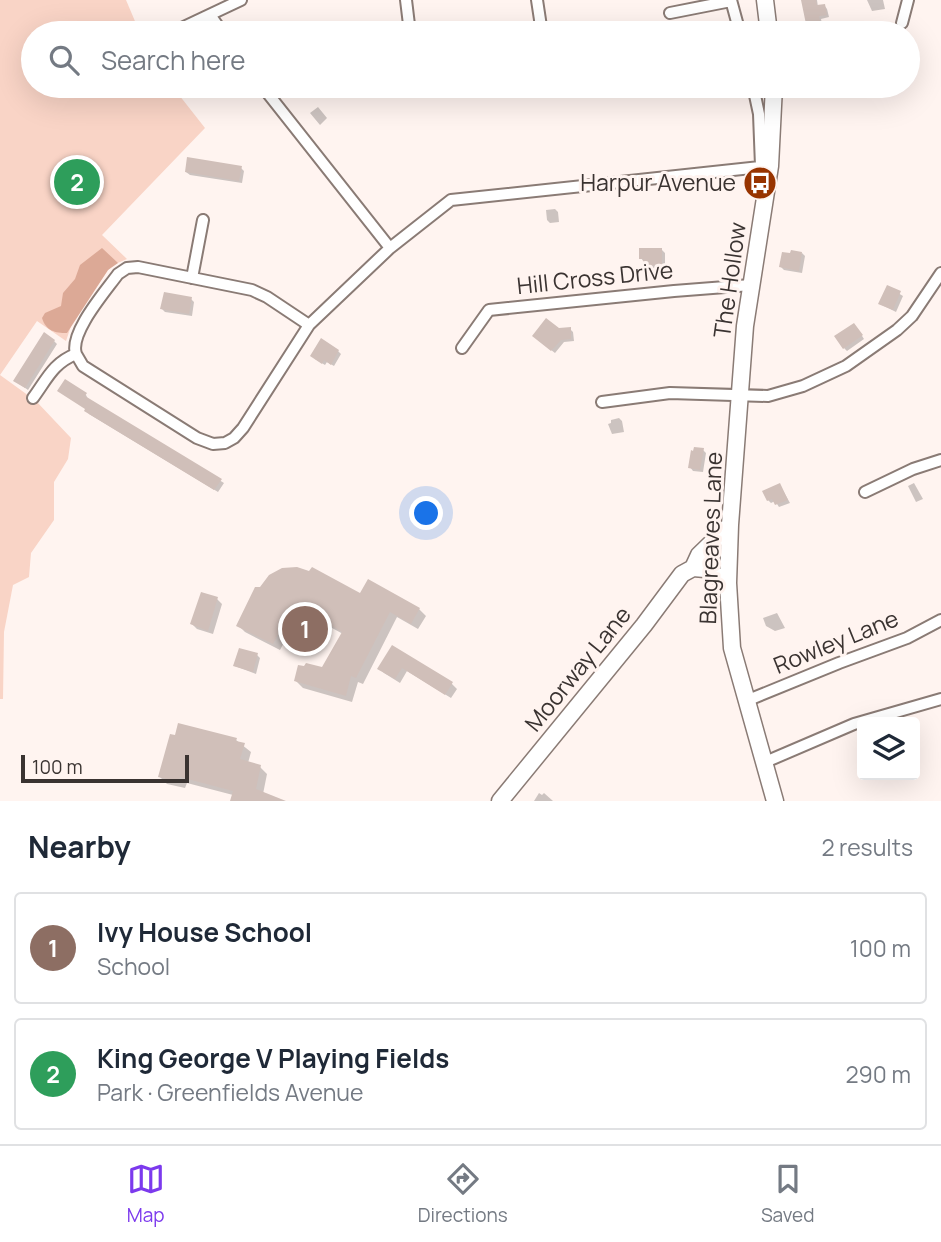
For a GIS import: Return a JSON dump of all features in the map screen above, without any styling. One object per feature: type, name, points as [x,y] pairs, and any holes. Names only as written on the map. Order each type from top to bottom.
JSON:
[{"type":"street","points":[[197,21],[241,0]]},
{"type":"street","points":[[406,0],[409,21]]},
{"type":"street","points":[[537,0],[540,21]]},
{"type":"street","points":[[670,13],[731,0],[737,21]]},
{"type":"street","points":[[765,0],[768,21]]},
{"type":"street","points":[[903,21],[908,0]]},
{"type":"street","points":[[210,15],[214,21]]},
{"type":"street","points":[[271,98],[390,248]]},
{"type":"street","points":[[309,324],[267,296],[252,290],[138,267],[127,268],[118,274],[78,331],[74,347],[83,366],[197,438],[213,444],[225,443],[243,428],[309,324],[390,248],[451,200],[766,166],[756,98]]},
{"type":"street","name":"The Hollow","points":[[740,396],[773,98]]},
{"type":"street","points":[[192,278],[203,220]]},
{"type":"street","points":[[601,402],[670,393],[768,396],[830,376],[897,330],[912,316],[939,281]]},
{"type":"street","name":"Hill Cross Drive","points":[[462,348],[489,310],[751,285]]},
{"type":"street","points":[[33,398],[56,365],[76,354]]},
{"type":"street","name":"Blagreaves Lane","points":[[740,396],[727,583],[732,648],[775,801]]},
{"type":"street","points":[[865,492],[913,469],[941,460]]},
{"type":"street","name":"Moorway Lane","points":[[500,801],[644,625],[682,574],[693,568],[699,555],[730,525]]},
{"type":"street","points":[[693,568],[705,569],[727,583]]},
{"type":"street","name":"Rowley Lane","points":[[746,701],[907,638],[941,620]]},
{"type":"street","points":[[763,763],[854,724],[941,699]]},
{"type":"shaded area","points":[[0,0],[126,0],[135,21],[21,21],[21,98],[181,98],[205,128],[102,235],[127,259],[108,270],[72,323],[66,341],[37,321],[0,375]]},
{"type":"shaded area","points":[[102,248],[118,263],[108,270],[67,333],[52,330],[42,318],[45,313],[61,306],[63,293],[75,279],[80,265]]},
{"type":"shaded area","points":[[0,375],[36,401],[71,438],[68,459],[54,482],[54,520],[31,553],[29,577],[13,585],[4,632],[3,699],[0,699]]},
{"type":"building","points":[[801,0],[816,0],[817,5],[825,4],[827,15],[819,16],[820,21],[805,21]]},
{"type":"building","points":[[187,157],[242,166],[239,181],[185,172]]},
{"type":"building","points":[[639,248],[662,248],[662,266],[643,265],[643,259],[639,259]]},
{"type":"building","points":[[791,250],[802,252],[799,271],[779,267],[782,252],[790,253]]},
{"type":"building","points":[[887,285],[901,291],[893,310],[878,304]]},
{"type":"building","points":[[164,292],[192,297],[189,314],[160,309]]},
{"type":"building","points":[[546,318],[559,328],[571,327],[571,339],[561,340],[551,351],[532,336]]},
{"type":"building","points":[[854,323],[863,335],[843,349],[834,336]]},
{"type":"building","points":[[44,332],[55,340],[25,388],[13,381]]},
{"type":"building","points":[[321,338],[339,350],[331,365],[324,360],[322,364],[310,356]]},
{"type":"building","points":[[65,379],[87,393],[85,396],[222,479],[214,490],[84,411],[85,409],[57,391]]},
{"type":"building","points":[[694,447],[704,448],[700,470],[688,468]]},
{"type":"building","points":[[780,483],[788,500],[775,505],[772,499],[767,501],[762,491]]},
{"type":"building","points":[[297,567],[309,571],[312,567],[360,593],[368,579],[420,608],[411,624],[390,612],[356,678],[351,676],[346,696],[294,681],[298,665],[304,666],[306,663],[322,667],[342,632],[294,605],[273,644],[236,626],[255,587],[260,587],[269,575],[282,568]]},
{"type":"building","points":[[201,592],[218,597],[208,631],[190,624]]},
{"type":"building","points":[[392,645],[453,682],[445,695],[402,668],[395,679],[377,669]]},
{"type":"building","points":[[239,648],[258,653],[253,672],[233,666]]},
{"type":"building","points":[[178,723],[237,738],[236,741],[245,743],[240,759],[261,765],[256,789],[286,801],[230,801],[233,791],[180,777],[178,782],[158,777],[170,734],[175,735]]},
{"type":"place","name":"King George V Playing Fields","points":[[77,182]]},
{"type":"place","name":"Harpur Avenue","points":[[760,183]]},
{"type":"place","name":"Ivy House School","points":[[305,629]]}]
